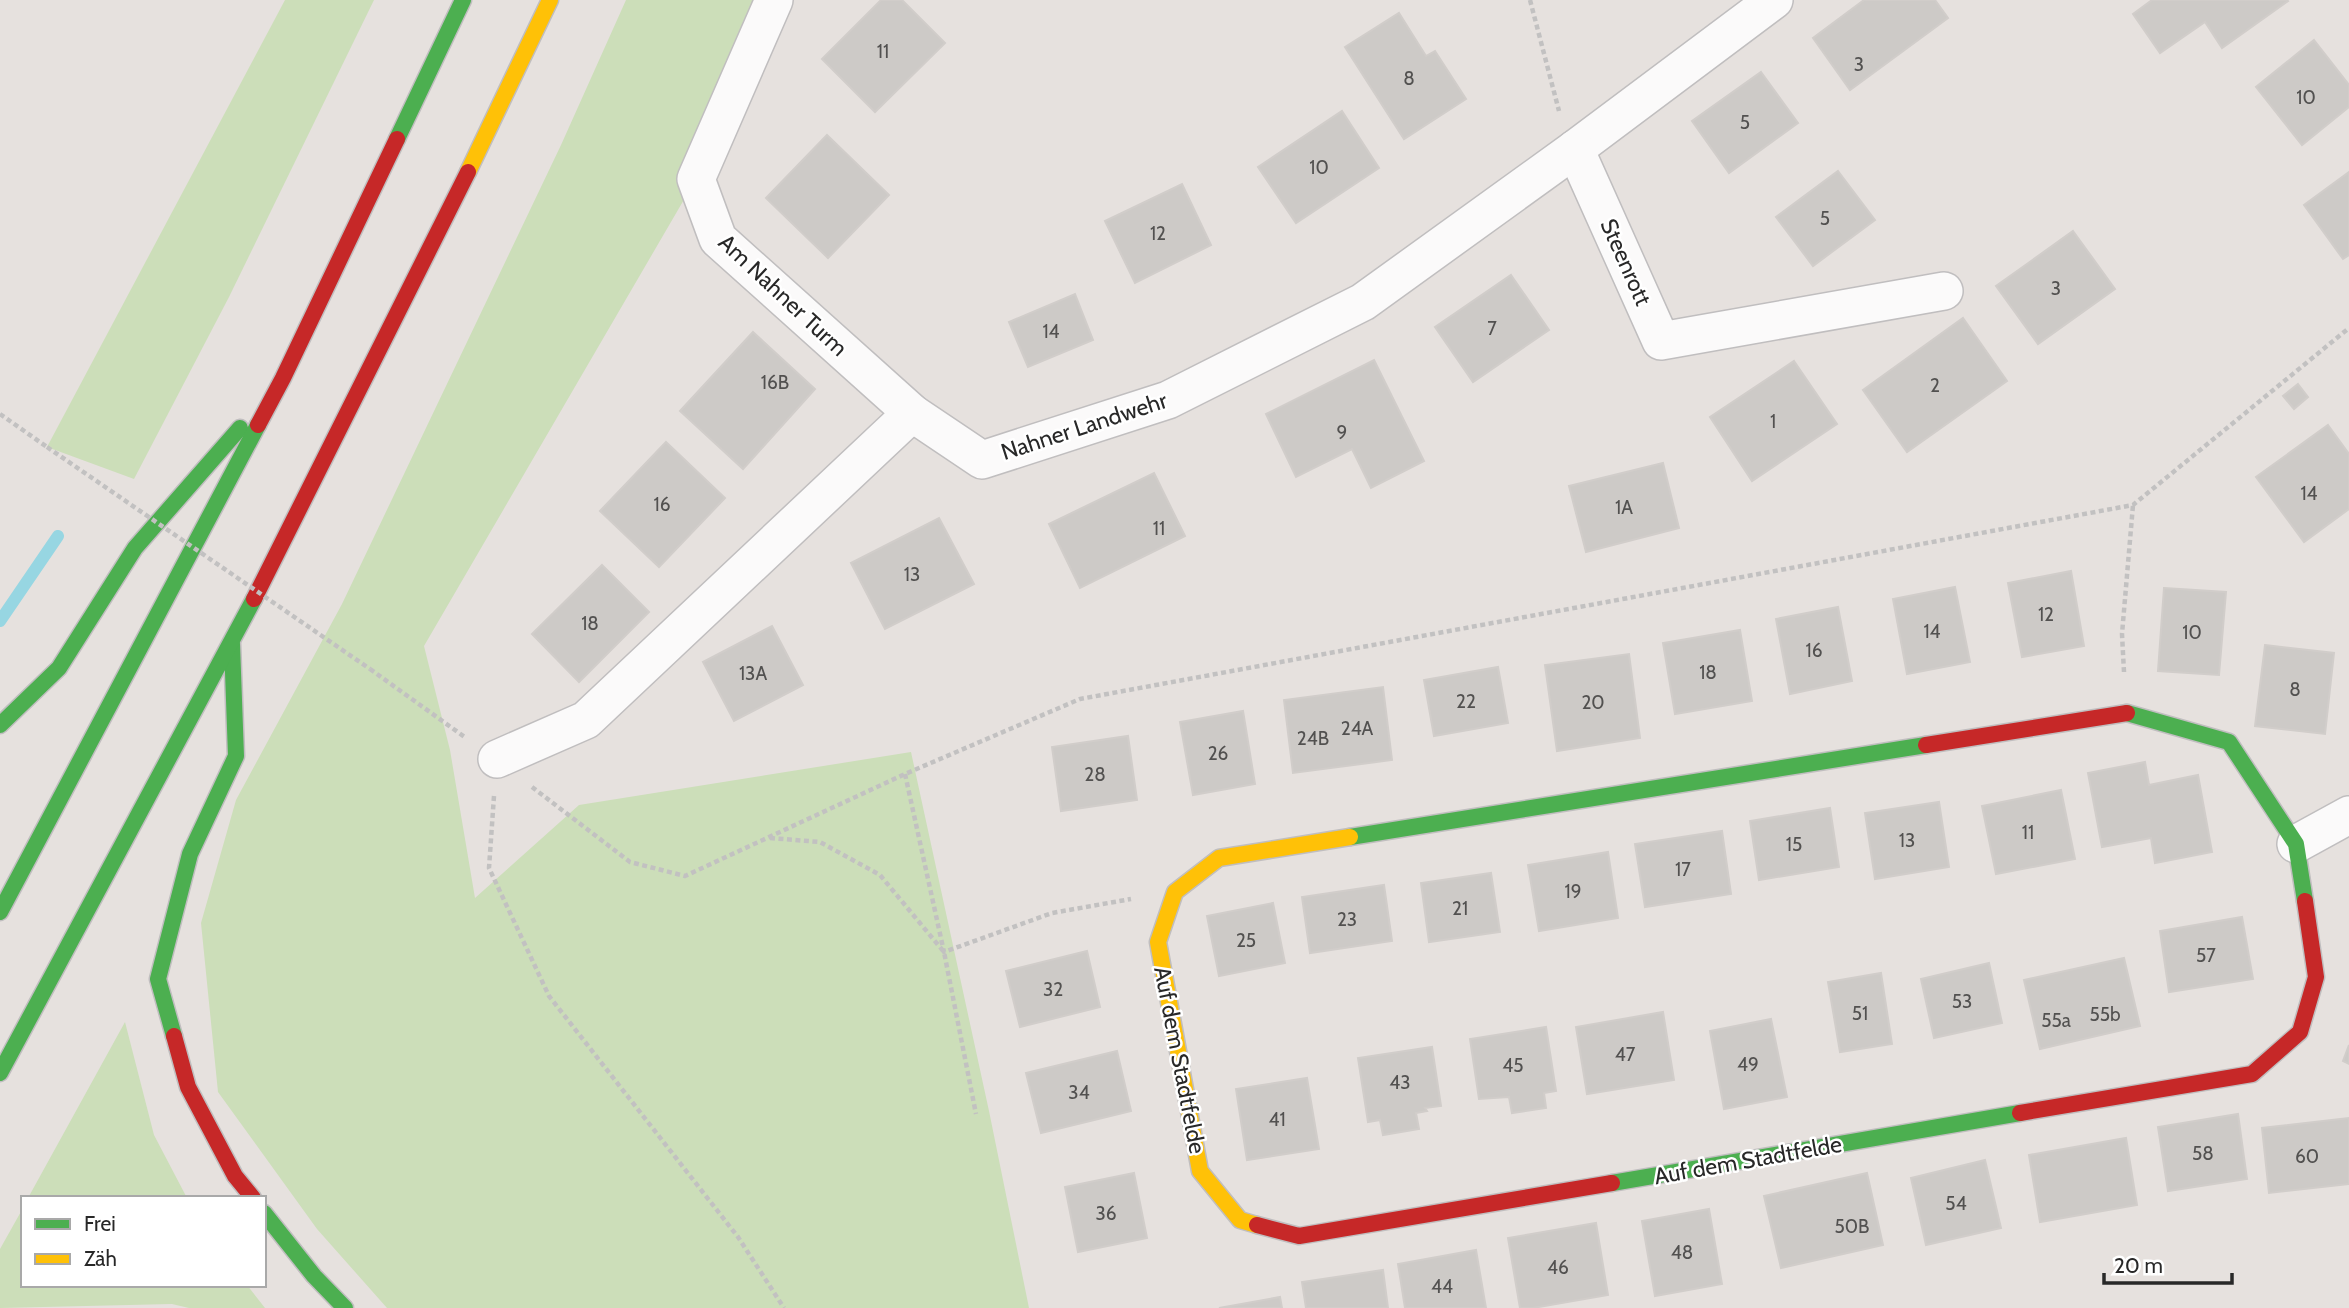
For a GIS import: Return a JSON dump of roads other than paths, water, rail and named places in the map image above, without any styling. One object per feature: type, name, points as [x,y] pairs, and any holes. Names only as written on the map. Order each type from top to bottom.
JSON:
[{"type":"main road","points":[[0,912],[283,378],[463,0]]},
{"type":"main road","points":[[0,1073],[232,643],[489,130],[550,0]]},
{"type":"main road","points":[[0,724],[59,668],[135,548],[283,378]]},
{"type":"main road","points":[[232,643],[236,756],[190,854],[158,979],[188,1087],[235,1176],[251,1196]]},
{"type":"main road","name":"Auf dem Stadtfelde","points":[[2127,713],[2230,742],[2296,844],[2316,977],[2300,1032],[2252,1074],[1298,1236],[1240,1220],[1200,1171],[1158,942],[1175,892],[1219,858],[2127,713]]},
{"type":"main road","points":[[266,1216],[314,1276],[345,1308]]},
{"type":"street","name":"Am Nahner Turm","points":[[774,0],[696,179],[718,239],[912,413]]},
{"type":"street","points":[[1575,149],[1774,0]]},
{"type":"street","name":"Nahner Landwehr","points":[[912,413],[982,460],[1168,400],[1363,302],[1575,149]]},
{"type":"street","name":"Steenrott","points":[[1575,149],[1661,341],[1944,291]]},
{"type":"street","points":[[497,759],[586,720],[912,413]]},
{"type":"street","points":[[2296,844],[2349,815]]},
{"type":"waterway","points":[[0,621],[58,536]]}]
